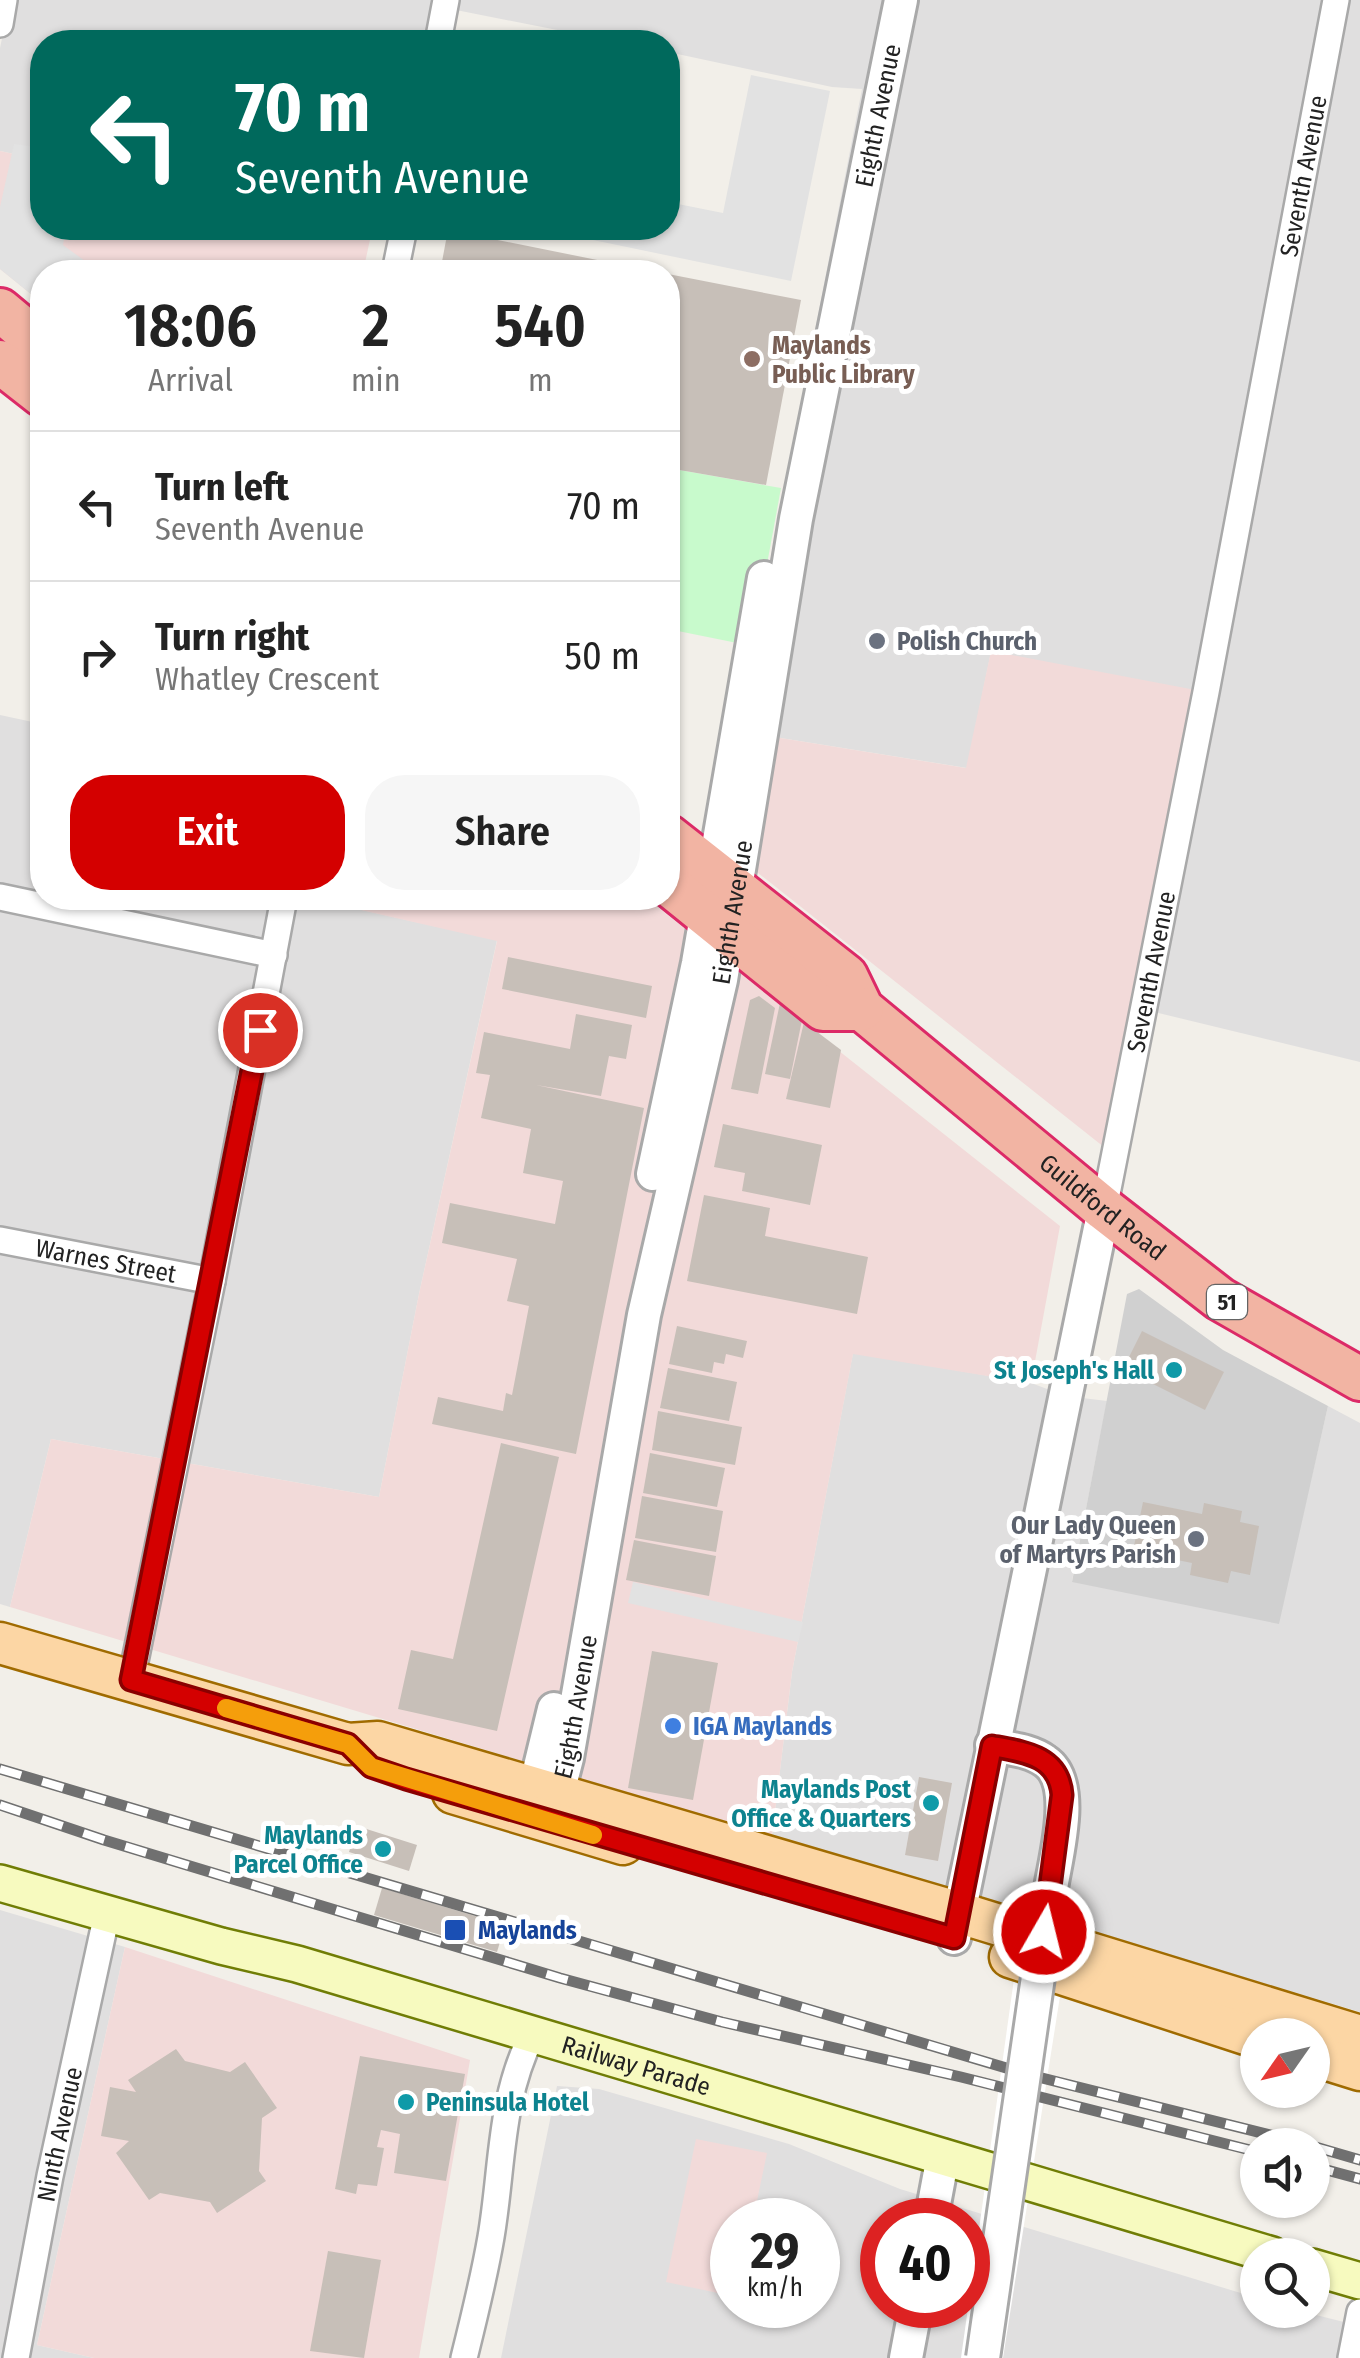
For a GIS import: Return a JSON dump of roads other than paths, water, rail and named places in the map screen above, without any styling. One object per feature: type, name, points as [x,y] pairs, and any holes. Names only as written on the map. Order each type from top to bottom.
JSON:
[{"type":"highway","points":[[0,310],[30,335]]},
{"type":"highway","points":[[0,362],[30,386]]},
{"type":"highway","name":"Guildford Road","points":[[680,851],[721,902],[824,1008],[862,1009],[1104,1209],[1220,1299],[1360,1379]]},
{"type":"highway","name":"Guildford Road","points":[[680,888],[721,902]]},
{"type":"main road","points":[[0,1643],[348,1744],[378,1742],[543,1806],[957,1926],[1360,2036]]},
{"type":"main road","name":"Railway Parade","points":[[0,1883],[297,1964],[1240,2245]]},
{"type":"main road","points":[[957,1926],[1240,2031]]},
{"type":"main road","points":[[1330,2061],[1360,2070]]},
{"type":"main road","points":[[1330,2272],[1360,2281]]},
{"type":"street","points":[[0,24],[4,0]]},
{"type":"street","points":[[440,30],[446,0]]},
{"type":"street","name":"Eighth Avenue","points":[[721,902],[775,523],[879,0]]},
{"type":"street","name":"Eighth Avenue","points":[[543,1806],[644,1314],[721,902],[901,0]]},
{"type":"street","name":"Seventh Avenue","points":[[957,1926],[1206,692],[1336,0]]},
{"type":"street","points":[[0,897],[30,903]]},
{"type":"street","points":[[61,910],[274,955]]},
{"type":"street","points":[[131,1680],[282,910]]},
{"type":"street","name":"Warnes Street","points":[[0,1240],[212,1281]]},
{"type":"street","points":[[983,2358],[1062,1812],[1061,1782],[1055,1769],[1034,1755],[992,1746]]},
{"type":"street","name":"Ninth Avenue","points":[[16,2358],[106,1914]]},
{"type":"street","points":[[464,2358],[491,2236],[507,2100],[532,2035]]},
{"type":"street","points":[[935,2198],[943,2156]]},
{"type":"street","points":[[1351,2358],[1360,2312]]},
{"type":"street","points":[[906,2358],[912,2328]]},
{"type":"railway","points":[[0,1769],[1030,2075],[1242,2128]]},
{"type":"railway","points":[[0,1805],[560,1978],[722,2022],[1240,2147]]},
{"type":"railway","points":[[1330,2151],[1360,2160]]},
{"type":"railway","points":[[1330,2171],[1360,2179]]},
{"type":"place","name":"Maylands Public Library","points":[[752,359]]},
{"type":"place","name":"Polish Church","points":[[877,641]]},
{"type":"place","name":"St Joseph's Hall","points":[[1174,1370]]},
{"type":"place","name":"Our Lady Queen of Martyrs Parish","points":[[1196,1539]]},
{"type":"place","name":"IGA Maylands","points":[[673,1726]]},
{"type":"place","name":"Maylands Post Office & Quarters","points":[[931,1803]]},
{"type":"place","name":"Maylands Parcel Office","points":[[383,1849]]},
{"type":"place","name":"Maylands","points":[[455,1930]]},
{"type":"place","name":"Peninsula Hotel","points":[[406,2102]]}]
